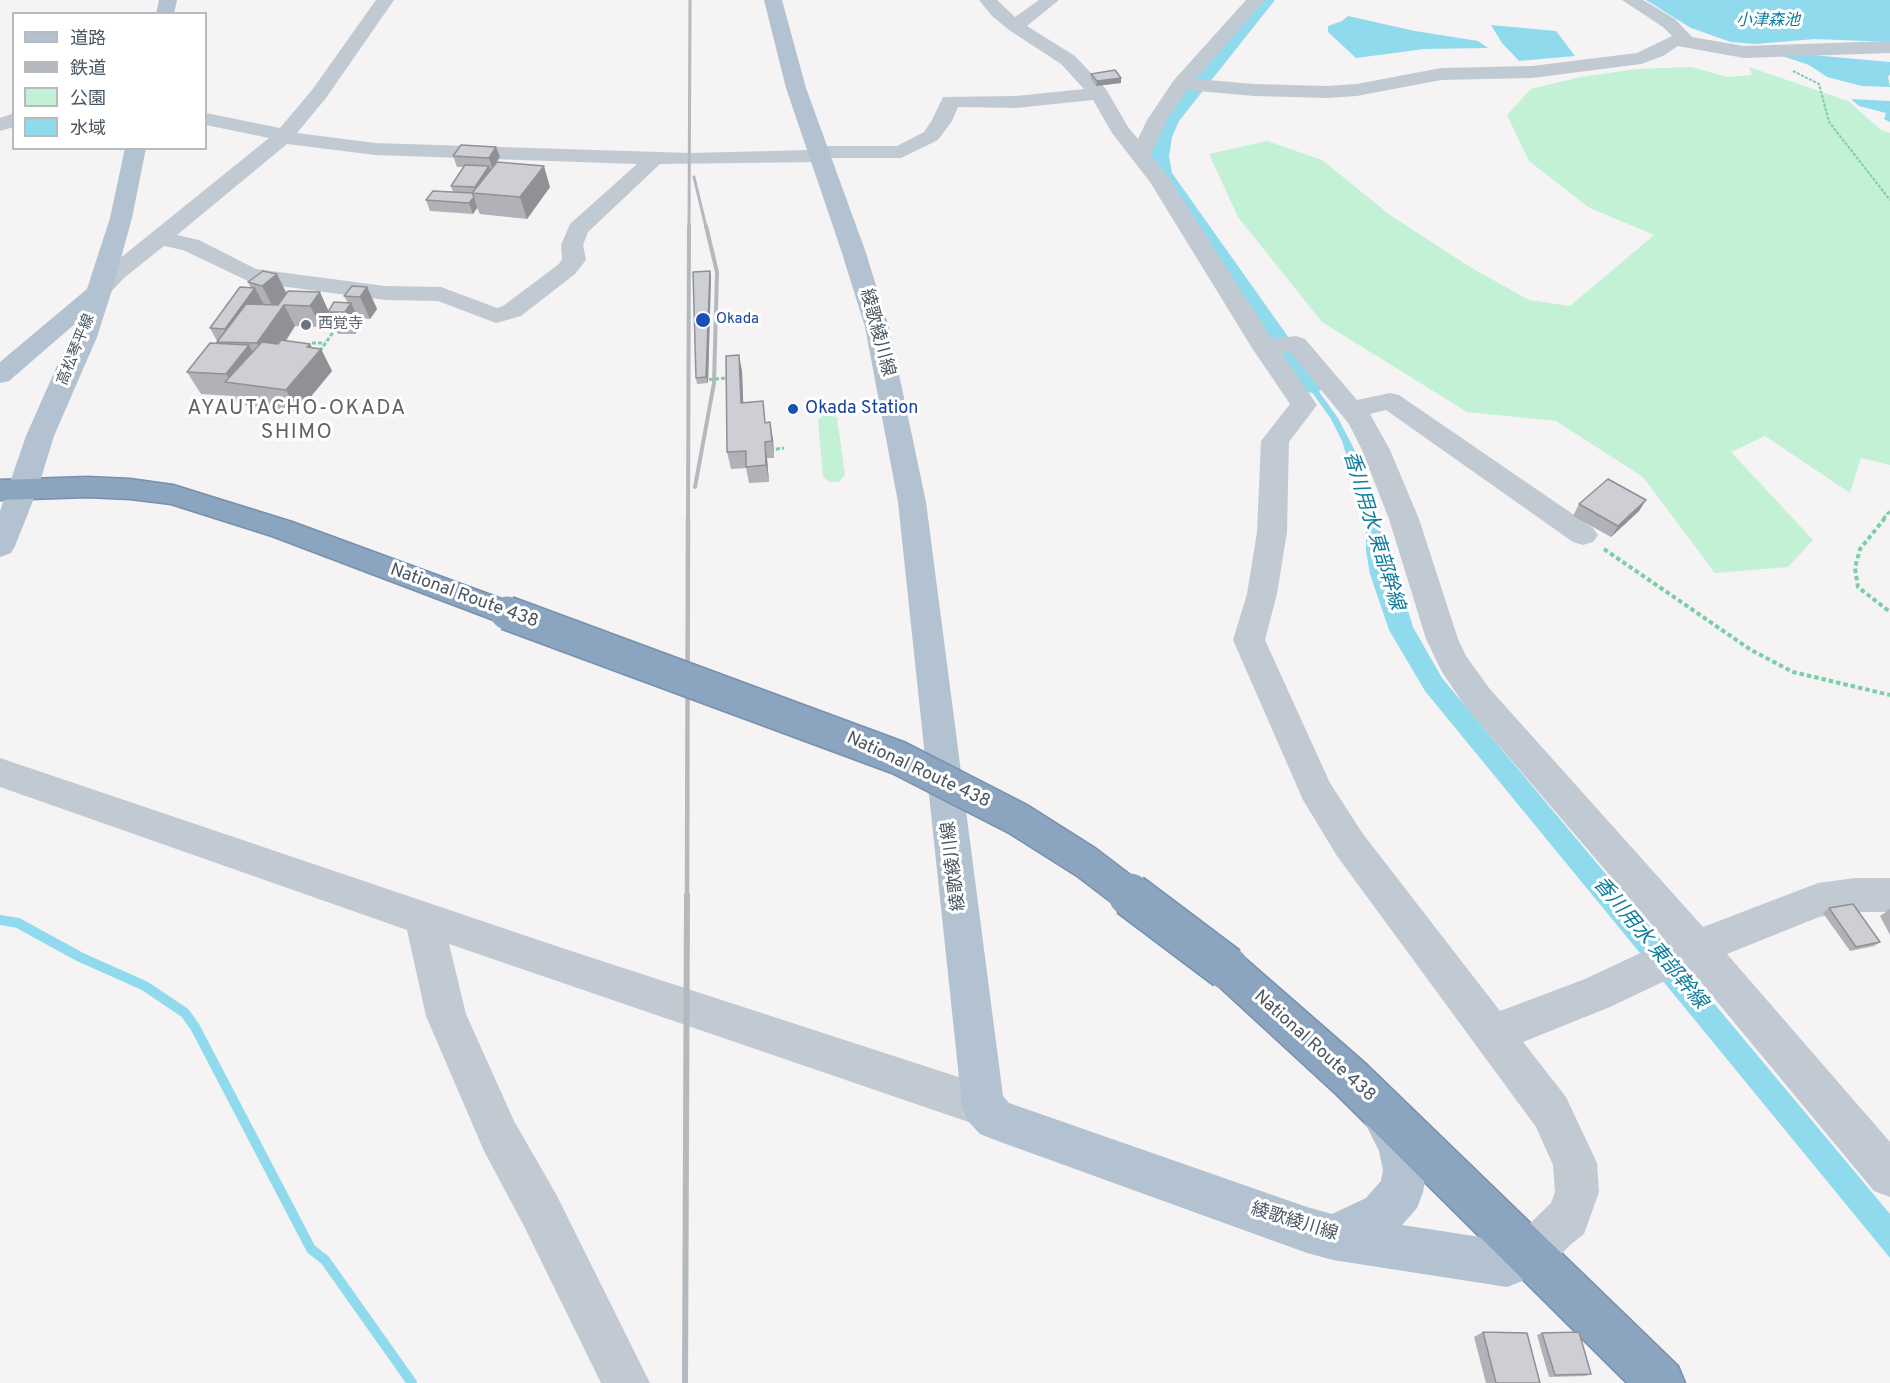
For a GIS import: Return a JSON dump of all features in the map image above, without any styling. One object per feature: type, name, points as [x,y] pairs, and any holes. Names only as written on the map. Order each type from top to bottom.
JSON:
[{"type":"highway","name":"National Route 438","points":[[12,489],[130,489],[173,495],[282,529],[899,758],[1018,819],[1086,862],[1227,968],[1369,1097],[1661,1383]]},
{"type":"main road","name":"綾歌綾川線","points":[[773,0],[782,42],[877,327],[912,502],[983,1106],[995,1119],[1333,1237],[1507,1264],[1529,1256]]},
{"type":"main road","name":"高松琴平線","points":[[0,546],[12,489],[40,436],[84,337],[121,218],[136,150]]},
{"type":"main road","points":[[0,375],[100,290]]},
{"type":"main road","points":[[1333,1237],[1382,1214],[1401,1192],[1405,1170],[1399,1144],[1369,1097]]},
{"type":"street","points":[[100,290],[116,273],[283,137],[319,94],[385,0]]},
{"type":"street","points":[[988,0],[998,12],[1016,26],[1068,60],[1099,93],[1119,129],[1159,179],[1277,346],[1304,405],[1275,441],[1272,532],[1262,594],[1249,640],[1315,790],[1350,845],[1551,1112],[1575,1163],[1577,1192],[1568,1218],[1554,1228],[1529,1256]]},
{"type":"street","points":[[1016,26],[1050,0]]},
{"type":"street","points":[[1140,157],[1157,120],[1181,84],[1256,0]]},
{"type":"street","points":[[1631,0],[1669,23],[1684,41]]},
{"type":"street","points":[[1181,84],[1254,90],[1327,92],[1357,90],[1441,74],[1533,72],[1641,58],[1672,41],[1684,41],[1744,52],[1890,47]]},
{"type":"street","points":[[207,119],[275,133],[283,137],[375,149],[655,159],[747,159],[901,152],[931,136],[942,121],[950,101],[1016,102],[1099,93]]},
{"type":"street","points":[[161,238],[191,245],[250,274],[361,289],[441,294],[496,316],[512,311],[567,269],[574,260],[572,245],[578,229],[655,159]]},
{"type":"street","points":[[1277,346],[1296,344],[1353,409],[1376,450],[1404,519],[1442,639],[1454,663],[1477,697],[1690,950],[1890,1174]]},
{"type":"street","points":[[1353,409],[1390,401],[1583,535]]},
{"type":"street","points":[[0,772],[983,1106]]},
{"type":"street","points":[[1492,1034],[1596,994],[1643,970],[1690,950],[1818,900],[1855,894],[1890,895]]},
{"type":"street","points":[[423,917],[446,1016],[500,1136],[540,1210],[626,1383]]},
{"type":"path","points":[[1744,52],[1819,84],[1829,122],[1890,200]]},
{"type":"path","points":[[319,353],[361,289]]},
{"type":"path","points":[[312,343],[326,343]]},
{"type":"path","points":[[703,369],[703,380],[736,378]]},
{"type":"path","points":[[761,451],[784,448]]},
{"type":"path","points":[[1890,511],[1860,549],[1855,567],[1858,587],[1890,612]]},
{"type":"path","points":[[1583,535],[1751,650],[1793,672],[1890,695]]},
{"type":"green space","points":[[1692,67],[1727,77],[1752,75],[1749,67],[1848,101],[1881,130],[1890,133],[1890,465],[1861,458],[1850,493],[1765,436],[1731,452],[1813,540],[1788,567],[1715,573],[1643,477],[1556,421],[1467,412],[1322,322],[1238,217],[1209,154],[1267,141],[1322,160],[1390,215],[1470,267],[1529,300],[1570,306],[1654,235],[1588,207],[1529,161],[1507,115],[1531,89],[1581,77],[1636,69]]},
{"type":"green space","points":[[824,415],[837,417],[845,475],[839,482],[829,482],[823,477],[818,420]]},
{"type":"water","name":"小津森池","points":[[1646,0],[1890,0],[1890,42],[1815,39],[1755,44],[1731,42],[1691,28]]},
{"type":"water","points":[[1348,16],[1415,31],[1478,41],[1488,48],[1424,49],[1356,58],[1328,32],[1328,26]]},
{"type":"water","points":[[1491,25],[1556,31],[1575,56],[1519,61],[1502,43]]},
{"type":"water","points":[[1767,51],[1890,62],[1888,77],[1890,87],[1862,86],[1827,77],[1809,65]]},
{"type":"water","points":[[1851,99],[1890,101],[1890,122],[1884,119],[1886,113],[1859,106]]},
{"type":"water","points":[[1292,354],[1338,418],[1368,476],[1374,516],[1391,554],[1413,627],[1442,678],[1890,1214],[1890,1258],[1425,691],[1389,630],[1370,574],[1366,551],[1366,518],[1342,441],[1331,419],[1286,356]]},
{"type":"building","points":[[1115,70],[1121,78],[1097,81],[1091,74]]},
{"type":"building","points":[[461,145],[496,147],[489,158],[453,156]]},
{"type":"building","points":[[497,162],[544,166],[520,197],[472,193]]},
{"type":"building","points":[[465,165],[489,166],[475,187],[451,186]]},
{"type":"building","points":[[433,191],[472,193],[474,197],[469,203],[426,200]]},
{"type":"building","points":[[263,271],[277,274],[262,286],[248,282]]},
{"type":"building","points":[[710,271],[706,377],[696,378],[693,272]]},
{"type":"building","points":[[352,286],[367,287],[360,297],[344,296]]},
{"type":"building","points":[[240,287],[255,288],[225,329],[210,328]]},
{"type":"building","points":[[288,291],[320,292],[310,306],[284,305],[257,343],[217,342],[246,304],[278,305]]},
{"type":"building","points":[[334,302],[351,303],[345,312],[328,312]]},
{"type":"building","points":[[281,340],[310,344],[307,347],[321,349],[286,390],[225,382],[262,342],[278,344]]},
{"type":"building","points":[[210,343],[249,345],[226,374],[187,372]]},
{"type":"building","points":[[739,355],[741,403],[763,401],[765,423],[770,422],[772,441],[765,442],[766,465],[746,467],[746,451],[727,452],[726,356]]},
{"type":"building","points":[[1608,479],[1646,500],[1618,526],[1579,504]]},
{"type":"building","points":[[1853,904],[1880,942],[1856,947],[1829,908]]},
{"type":"building","points":[[1483,1332],[1527,1333],[1540,1383],[1496,1383]]},
{"type":"building","points":[[1579,1332],[1591,1374],[1555,1375],[1542,1333]]},
{"type":"waterway","name":"香川用水 東部幹線","points":[[1267,0],[1171,120],[1163,137],[1160,156],[1163,173],[1312,386]]},
{"type":"waterway","points":[[0,920],[18,923],[80,957],[145,986],[185,1013],[195,1027],[311,1249],[325,1260],[412,1383]]},
{"type":"railway","points":[[689,227],[690,0]]},
{"type":"railway","points":[[694,177],[706,227]]},
{"type":"railway","points":[[688,519],[689,226]]},
{"type":"railway","points":[[695,487],[714,383],[717,272],[706,226]]},
{"type":"railway","points":[[687,897],[688,518]]},
{"type":"railway","points":[[685,1383],[687,895]]},
{"type":"place","name":"Okada","points":[[703,320]]},
{"type":"place","name":"西覚寺","points":[[306,325]]},
{"type":"place","name":"Okada Station","points":[[793,409]]},
{"type":"district","name":"AYAUTACHO-OKADA SHIMO","points":[[297,422]]}]
